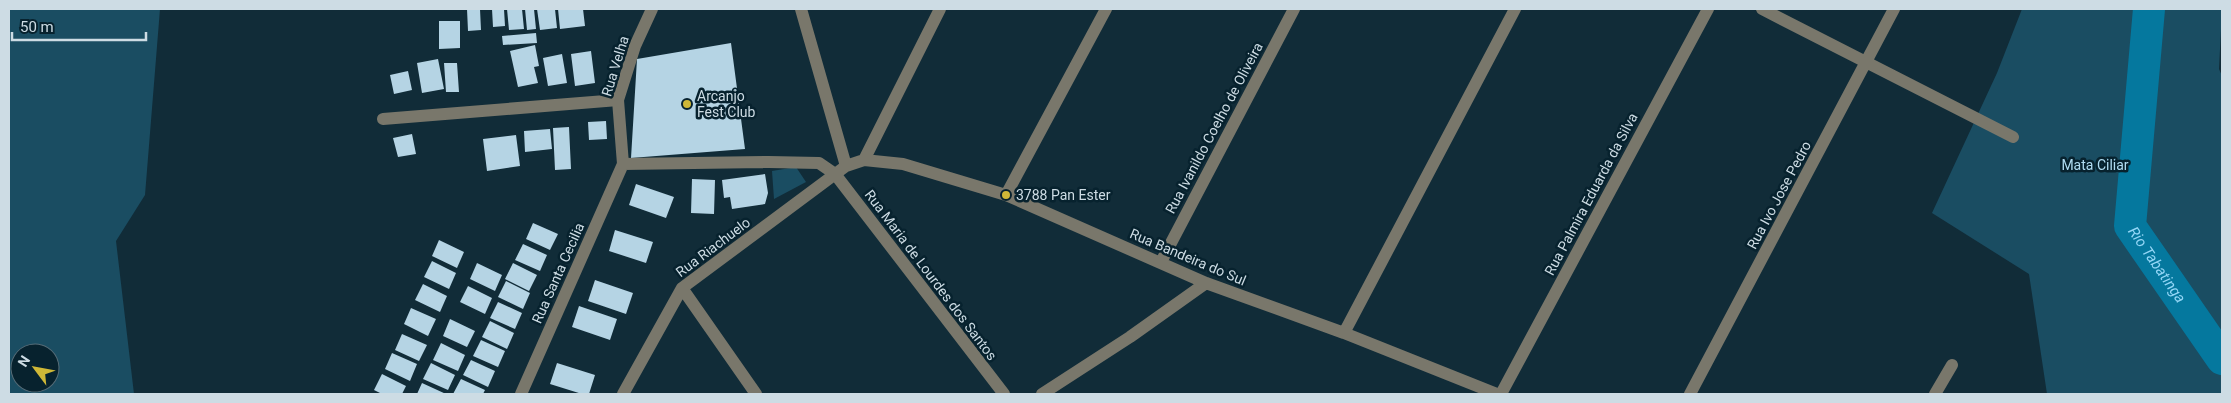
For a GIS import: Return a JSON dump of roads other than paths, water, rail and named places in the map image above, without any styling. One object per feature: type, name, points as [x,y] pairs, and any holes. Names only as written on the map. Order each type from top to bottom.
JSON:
[{"type":"street","name":"Rua Velha","points":[[623,164],[618,100],[636,46],[652,9]]},
{"type":"street","points":[[801,9],[846,166]]},
{"type":"street","points":[[864,160],[940,9]]},
{"type":"street","points":[[1006,195],[1106,9]]},
{"type":"street","name":"Rua Ivanildo Coelho de Oliveira","points":[[1161,262],[1294,9]]},
{"type":"street","points":[[1344,333],[1515,9]]},
{"type":"street","name":"Rua Palmira Eduarda da Silva","points":[[1501,394],[1708,9]]},
{"type":"street","points":[[1762,9],[2013,136]]},
{"type":"street","name":"Rua Ivo Jose Pedro","points":[[1690,394],[1894,9]]},
{"type":"street","points":[[383,119],[618,100]]},
{"type":"street","name":"Rua Bandeira do Sul","points":[[835,174],[846,166],[864,160],[903,164],[1006,195],[1206,283],[1344,333],[1497,394]]},
{"type":"street","points":[[623,164],[819,163],[835,174]]},
{"type":"street","name":"Rua Santa Cecilia","points":[[521,394],[623,164]]},
{"type":"street","name":"Rua Riachuelo","points":[[623,394],[682,288],[835,174]]},
{"type":"street","name":"Rua Maria de Lourdes dos Santos","points":[[835,174],[1004,394]]},
{"type":"street","points":[[1042,394],[1130,337],[1206,283]]},
{"type":"street","points":[[682,288],[756,394]]},
{"type":"street","points":[[1936,394],[1952,365]]},
{"type":"waterway","name":"Rio Tabatinga","points":[[2149,9],[2130,226],[2222,359]]},
{"type":"place","name":"Arcanjo Fest Club","points":[[687,104]]},
{"type":"place","name":"3788 Pan Ester","points":[[1006,195]]},
{"type":"park label","name":"Mata Ciliar","points":[[2095,165]]}]
